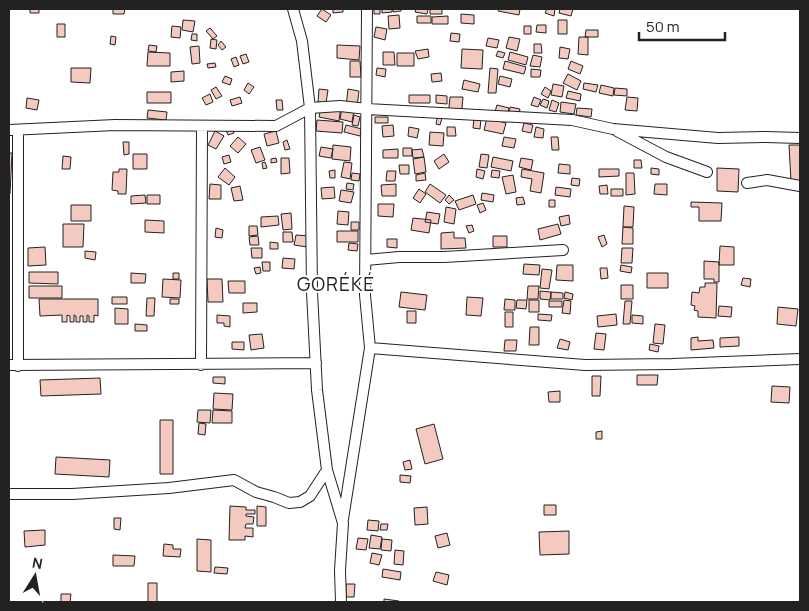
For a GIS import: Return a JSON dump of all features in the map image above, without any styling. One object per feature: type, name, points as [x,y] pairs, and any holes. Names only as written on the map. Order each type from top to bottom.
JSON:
[{"type":"street","points":[[294,9],[302,41],[310,108],[312,283],[317,390],[327,470],[343,523]]},
{"type":"street","points":[[341,602],[340,570],[343,523],[370,348],[365,294],[367,9]]},
{"type":"street","points":[[316,363],[13,366],[14,130],[115,125],[276,126],[310,108],[340,106],[572,120],[613,129],[718,138],[800,138]]},
{"type":"street","points":[[202,126],[202,365]]},
{"type":"street","points":[[613,129],[666,157],[707,172]]},
{"type":"street","points":[[747,182],[767,180],[800,186]]},
{"type":"street","points":[[366,260],[563,250]]},
{"type":"street","points":[[370,348],[586,365],[800,359]]},
{"type":"street","points":[[9,494],[72,494],[169,488],[234,480],[256,492],[289,504],[300,502],[310,496],[327,470]]},
{"type":"building","points":[[30,9],[39,9],[39,13],[30,13]]},
{"type":"building","points":[[113,9],[125,9],[124,14],[113,14]]},
{"type":"building","points":[[322,9],[331,15],[326,22],[317,16]]},
{"type":"building","points":[[333,9],[343,9],[343,12],[333,13]]},
{"type":"building","points":[[374,9],[380,9],[380,14],[374,14]]},
{"type":"building","points":[[382,9],[392,9],[392,12],[382,13]]},
{"type":"building","points":[[393,9],[401,9],[401,11],[393,12]]},
{"type":"building","points":[[416,9],[428,9],[427,14],[415,12]]},
{"type":"building","points":[[430,9],[442,9],[442,14],[430,14]]},
{"type":"building","points":[[499,9],[520,9],[519,15],[498,11]]},
{"type":"building","points":[[547,9],[555,9],[554,16],[545,13]]},
{"type":"building","points":[[560,9],[573,9],[571,16],[559,13]]},
{"type":"building","points":[[461,14],[474,15],[474,24],[461,23]]},
{"type":"building","points":[[399,15],[400,28],[389,29],[388,16]]},
{"type":"building","points":[[417,16],[431,16],[431,23],[417,23]]},
{"type":"building","points":[[448,16],[448,24],[432,24],[432,17]]},
{"type":"building","points":[[183,20],[195,21],[193,32],[182,30]]},
{"type":"building","points":[[558,20],[567,20],[567,34],[558,34]]},
{"type":"building","points":[[57,24],[65,24],[65,37],[57,37]]},
{"type":"building","points":[[537,25],[546,25],[546,33],[536,32]]},
{"type":"building","points":[[172,26],[181,27],[180,38],[171,37]]},
{"type":"building","points":[[524,26],[531,26],[531,34],[524,34]]},
{"type":"building","points":[[376,27],[387,29],[385,40],[374,37]]},
{"type":"building","points":[[210,28],[217,36],[213,39],[206,31]]},
{"type":"building","points":[[586,30],[598,30],[598,37],[585,37]]},
{"type":"building","points":[[451,33],[460,34],[459,42],[450,41]]},
{"type":"building","points":[[192,34],[197,34],[197,41],[191,40]]},
{"type":"building","points":[[111,36],[116,37],[115,45],[110,44]]},
{"type":"building","points":[[509,37],[520,39],[517,51],[506,48]]},
{"type":"building","points":[[579,37],[588,37],[588,55],[578,54]]},
{"type":"building","points":[[488,38],[499,40],[497,48],[486,46]]},
{"type":"building","points":[[211,39],[217,40],[216,49],[210,48]]},
{"type":"building","points":[[221,41],[226,47],[222,50],[218,45]]},
{"type":"building","points":[[534,44],[541,44],[542,53],[534,53]]},
{"type":"building","points":[[149,45],[157,46],[156,52],[148,51]]},
{"type":"building","points":[[337,45],[360,46],[359,60],[337,58]]},
{"type":"building","points":[[199,46],[200,63],[192,64],[190,47]]},
{"type":"building","points":[[560,47],[570,49],[568,59],[559,58]]},
{"type":"building","points":[[428,49],[429,57],[418,59],[415,51]]},
{"type":"building","points":[[462,49],[483,50],[482,69],[461,68]]},
{"type":"building","points":[[498,51],[505,53],[503,58],[496,56]]},
{"type":"building","points":[[148,52],[170,53],[170,66],[147,66]]},
{"type":"building","points":[[383,52],[394,52],[395,65],[383,65]]},
{"type":"building","points":[[510,52],[528,57],[526,65],[508,60]]},
{"type":"building","points":[[397,53],[414,53],[414,66],[397,66]]},
{"type":"building","points":[[246,54],[249,62],[243,64],[240,56]]},
{"type":"building","points":[[533,55],[542,57],[540,67],[530,66]]},
{"type":"building","points":[[236,57],[239,65],[234,67],[231,59]]},
{"type":"building","points":[[350,61],[360,61],[361,77],[350,77]]},
{"type":"building","points":[[505,61],[526,67],[524,74],[503,69]]},
{"type":"building","points":[[571,61],[583,66],[580,74],[568,69]]},
{"type":"building","points":[[215,63],[216,67],[208,68],[207,64]]},
{"type":"building","points":[[71,68],[91,68],[90,83],[71,82]]},
{"type":"building","points":[[377,68],[386,69],[385,77],[376,75]]},
{"type":"building","points":[[490,68],[498,69],[496,93],[488,93]]},
{"type":"building","points":[[531,69],[541,70],[540,77],[531,77]]},
{"type":"building","points":[[184,71],[184,81],[171,82],[171,72]]},
{"type":"building","points":[[441,73],[442,81],[432,82],[431,74]]},
{"type":"building","points":[[568,74],[581,81],[577,90],[563,83]]},
{"type":"building","points":[[225,76],[232,79],[230,85],[222,82]]},
{"type":"building","points":[[500,76],[512,79],[510,87],[498,84]]},
{"type":"building","points":[[464,80],[480,84],[478,92],[462,89]]},
{"type":"building","points":[[248,83],[254,87],[249,94],[244,90]]},
{"type":"building","points":[[584,83],[598,85],[596,92],[583,89]]},
{"type":"building","points":[[553,84],[564,86],[562,97],[551,95]]},
{"type":"building","points":[[601,85],[614,88],[613,96],[599,93]]},
{"type":"building","points":[[216,87],[222,96],[216,99],[211,90]]},
{"type":"building","points":[[545,87],[551,91],[548,98],[541,94]]},
{"type":"building","points":[[615,88],[627,89],[627,96],[614,95]]},
{"type":"building","points":[[319,89],[328,90],[326,103],[318,102]]},
{"type":"building","points":[[348,89],[359,91],[357,107],[346,106]]},
{"type":"building","points":[[568,91],[581,94],[580,101],[566,98]]},
{"type":"building","points":[[147,92],[171,92],[171,103],[147,103]]},
{"type":"building","points":[[210,94],[213,102],[206,105],[202,98]]},
{"type":"building","points":[[409,95],[430,95],[430,103],[409,103]]},
{"type":"building","points":[[436,95],[447,96],[447,104],[436,103]]},
{"type":"building","points":[[240,97],[242,103],[232,106],[230,100]]},
{"type":"building","points":[[450,97],[463,97],[461,118],[448,117]]},
{"type":"building","points":[[534,97],[541,100],[538,107],[531,105]]},
{"type":"building","points":[[627,97],[638,98],[637,111],[625,110]]},
{"type":"building","points":[[27,98],[39,100],[37,110],[26,108]]},
{"type":"building","points":[[543,99],[549,101],[547,108],[540,105]]},
{"type":"building","points":[[276,100],[282,100],[283,110],[277,110]]},
{"type":"building","points":[[552,100],[559,103],[556,112],[549,110]]},
{"type":"building","points":[[561,102],[576,104],[574,114],[560,112]]},
{"type":"building","points":[[322,103],[341,106],[339,121],[319,117]]},
{"type":"building","points":[[497,105],[509,108],[506,121],[493,118]]},
{"type":"building","points":[[510,107],[520,109],[518,119],[509,117]]},
{"type":"building","points":[[342,108],[354,110],[352,122],[340,119]]},
{"type":"building","points":[[577,108],[592,109],[591,117],[576,115]]},
{"type":"building","points":[[148,110],[167,112],[166,120],[147,118]]},
{"type":"building","points":[[438,114],[443,115],[440,125],[436,124]]},
{"type":"building","points":[[354,115],[360,117],[358,126],[352,125]]},
{"type":"building","points":[[375,117],[388,117],[388,123],[375,123]]},
{"type":"building","points":[[474,117],[481,118],[480,129],[473,128]]},
{"type":"building","points":[[487,118],[506,123],[503,134],[484,130]]},
{"type":"building","points":[[317,120],[343,122],[342,133],[316,131]]},
{"type":"building","points":[[524,123],[533,125],[531,133],[522,131]]},
{"type":"building","points":[[346,125],[362,129],[360,136],[344,132]]},
{"type":"building","points":[[393,125],[394,136],[383,137],[382,126]]},
{"type":"building","points":[[409,127],[419,129],[417,138],[408,136]]},
{"type":"building","points":[[447,127],[455,127],[456,136],[447,136]]},
{"type":"building","points":[[536,127],[544,129],[543,138],[534,137]]},
{"type":"building","points":[[232,128],[234,133],[228,135],[226,130]]},
{"type":"building","points":[[215,131],[224,136],[216,149],[208,145]]},
{"type":"building","points":[[276,131],[279,143],[267,146],[264,134]]},
{"type":"building","points":[[430,132],[444,133],[443,146],[429,145]]},
{"type":"building","points":[[238,137],[246,144],[238,153],[230,146]]},
{"type":"building","points":[[504,137],[516,139],[514,148],[502,146]]},
{"type":"building","points":[[551,137],[558,137],[559,150],[552,150]]},
{"type":"building","points":[[287,140],[290,149],[285,150],[283,142]]},
{"type":"building","points":[[123,142],[129,142],[129,154],[124,155]]},
{"type":"building","points":[[333,145],[351,147],[350,161],[332,159]]},
{"type":"building","points":[[789,145],[800,145],[800,182],[791,182]]},
{"type":"building","points":[[260,147],[265,160],[256,163],[251,150]]},
{"type":"building","points":[[321,147],[333,149],[331,158],[319,156]]},
{"type":"building","points":[[403,148],[412,148],[412,156],[403,156]]},
{"type":"building","points":[[398,149],[398,158],[383,158],[383,150]]},
{"type":"building","points":[[422,149],[424,157],[413,158],[412,150]]},
{"type":"building","points":[[9,153],[12,153],[10,194],[9,194]]},
{"type":"building","points":[[133,154],[147,154],[147,169],[133,169]]},
{"type":"building","points":[[444,154],[449,162],[439,169],[434,161]]},
{"type":"building","points":[[481,154],[489,155],[487,168],[479,167]]},
{"type":"building","points":[[229,155],[231,162],[224,164],[222,157]]},
{"type":"building","points":[[63,156],[71,157],[70,169],[62,169]]},
{"type":"building","points":[[424,157],[426,172],[415,174],[413,159]]},
{"type":"building","points":[[493,157],[513,161],[511,171],[491,167]]},
{"type":"building","points":[[276,158],[277,162],[271,163],[271,159]]},
{"type":"building","points":[[281,158],[289,158],[290,173],[281,174]]},
{"type":"building","points":[[521,158],[533,160],[531,170],[519,167]]},
{"type":"building","points":[[634,160],[641,160],[642,168],[634,168]]},
{"type":"building","points":[[265,162],[267,168],[263,169],[262,163]]},
{"type":"building","points":[[344,162],[352,163],[350,179],[341,177]]},
{"type":"building","points":[[559,164],[570,165],[570,174],[558,173]]},
{"type":"building","points":[[399,165],[409,165],[409,174],[400,174]]},
{"type":"building","points":[[225,168],[235,177],[229,185],[218,177]]},
{"type":"building","points":[[651,168],[659,169],[659,175],[651,174]]},
{"type":"building","points":[[717,168],[739,169],[738,192],[717,191]]},
{"type":"building","points":[[119,169],[127,169],[126,194],[118,194],[118,191],[112,190],[113,172],[119,172]]},
{"type":"building","points":[[477,169],[485,171],[483,179],[476,177]]},
{"type":"building","points":[[522,169],[544,173],[541,193],[530,191],[532,179],[521,177]]},
{"type":"building","points":[[599,169],[619,169],[619,176],[599,177]]},
{"type":"building","points":[[335,170],[335,178],[330,178],[329,171]]},
{"type":"building","points":[[492,170],[500,171],[499,178],[491,177]]},
{"type":"building","points":[[387,171],[396,171],[395,181],[386,181]]},
{"type":"building","points":[[352,173],[360,174],[359,181],[351,180]]},
{"type":"building","points":[[425,173],[426,180],[416,181],[416,175]]},
{"type":"building","points":[[626,173],[634,173],[635,194],[626,195]]},
{"type":"building","points":[[513,175],[516,192],[506,194],[502,177]]},
{"type":"building","points":[[572,178],[580,179],[579,186],[571,185]]},
{"type":"building","points":[[347,183],[354,184],[353,190],[346,189]]},
{"type":"building","points":[[210,184],[221,185],[221,199],[209,199]]},
{"type":"building","points":[[396,184],[396,196],[382,196],[381,185]]},
{"type":"building","points":[[430,184],[446,195],[440,203],[425,192]]},
{"type":"building","points":[[655,184],[667,184],[667,195],[654,194]]},
{"type":"building","points":[[607,185],[608,194],[600,194],[599,186]]},
{"type":"building","points":[[240,186],[243,200],[234,201],[231,188]]},
{"type":"building","points":[[334,187],[335,198],[322,199],[321,188]]},
{"type":"building","points":[[556,187],[571,189],[570,197],[555,195]]},
{"type":"building","points":[[419,189],[426,194],[420,203],[413,198]]},
{"type":"building","points":[[611,189],[623,189],[623,196],[611,196]]},
{"type":"building","points":[[341,190],[354,192],[351,203],[339,201]]},
{"type":"building","points":[[482,193],[494,195],[493,202],[481,200]]},
{"type":"building","points":[[145,195],[146,203],[131,204],[131,196]]},
{"type":"building","points":[[147,195],[160,195],[160,204],[147,204]]},
{"type":"building","points":[[449,195],[454,200],[449,204],[445,200]]},
{"type":"building","points":[[473,195],[476,204],[459,210],[455,201]]},
{"type":"building","points":[[523,197],[525,204],[517,205],[516,198]]},
{"type":"building","points":[[549,200],[555,200],[555,207],[549,207]]},
{"type":"building","points":[[691,202],[722,203],[721,221],[699,221],[699,207],[691,207]]},
{"type":"building","points":[[483,203],[486,210],[480,213],[477,205]]},
{"type":"building","points":[[378,204],[394,204],[393,217],[378,216]]},
{"type":"building","points":[[71,205],[91,205],[91,221],[71,221]]},
{"type":"building","points":[[624,206],[634,207],[633,227],[623,227]]},
{"type":"building","points":[[446,207],[456,209],[454,224],[444,222]]},
{"type":"building","points":[[338,211],[349,212],[348,225],[337,224]]},
{"type":"building","points":[[427,212],[440,214],[438,224],[425,222]]},
{"type":"building","points":[[291,213],[292,229],[283,230],[281,214]]},
{"type":"building","points":[[569,215],[570,224],[561,226],[559,217]]},
{"type":"building","points":[[278,216],[279,225],[261,227],[261,217]]},
{"type":"building","points":[[413,218],[431,220],[429,233],[411,230]]},
{"type":"building","points":[[145,220],[164,221],[164,233],[145,232]]},
{"type":"building","points":[[351,222],[359,222],[359,230],[351,230]]},
{"type":"building","points":[[63,224],[84,224],[83,247],[63,247]]},
{"type":"building","points":[[558,224],[561,234],[540,240],[538,229]]},
{"type":"building","points":[[472,225],[474,231],[469,233],[466,226]]},
{"type":"building","points":[[249,226],[257,226],[258,235],[249,236]]},
{"type":"building","points":[[623,227],[633,228],[633,244],[622,244]]},
{"type":"building","points":[[216,228],[223,230],[222,238],[215,237]]},
{"type":"building","points":[[337,231],[358,231],[358,242],[337,242]]},
{"type":"building","points":[[283,232],[292,232],[293,242],[283,242]]},
{"type":"building","points":[[454,232],[454,238],[465,238],[466,248],[441,249],[441,233]]},
{"type":"building","points":[[296,235],[309,236],[307,247],[294,245]]},
{"type":"building","points":[[604,235],[607,244],[602,247],[598,237]]},
{"type":"building","points":[[258,236],[259,245],[250,245],[249,237]]},
{"type":"building","points":[[493,236],[507,236],[507,247],[493,247]]},
{"type":"building","points":[[387,239],[397,239],[397,248],[387,247]]},
{"type":"building","points":[[270,242],[278,243],[278,249],[270,249]]},
{"type":"building","points":[[349,243],[358,244],[357,251],[348,250]]},
{"type":"building","points":[[720,246],[734,247],[734,265],[719,265]]},
{"type":"building","points":[[45,247],[46,265],[28,266],[28,248]]},
{"type":"building","points":[[251,248],[262,248],[262,258],[252,258]]},
{"type":"building","points":[[622,248],[633,248],[632,263],[621,263]]},
{"type":"building","points":[[85,251],[96,252],[95,260],[85,258]]},
{"type":"building","points":[[283,258],[295,259],[294,269],[282,268]]},
{"type":"building","points":[[704,261],[719,262],[719,282],[714,282],[714,279],[704,279]]},
{"type":"building","points":[[262,262],[270,262],[270,271],[263,271]]},
{"type":"building","points":[[524,264],[540,265],[539,275],[523,274]]},
{"type":"building","points":[[557,265],[573,265],[573,281],[556,280]]},
{"type":"building","points":[[621,265],[632,267],[631,273],[620,271]]},
{"type":"building","points":[[260,267],[261,273],[256,274],[254,268]]},
{"type":"building","points":[[600,268],[607,268],[608,278],[601,279]]},
{"type":"building","points":[[542,269],[552,270],[549,289],[540,288]]},
{"type":"building","points":[[29,272],[58,272],[58,284],[29,283]]},
{"type":"building","points":[[131,273],[146,274],[145,283],[131,283]]},
{"type":"building","points":[[173,273],[179,273],[179,279],[173,279]]},
{"type":"building","points":[[647,273],[668,273],[668,288],[647,288]]},
{"type":"building","points":[[743,278],[751,279],[750,287],[741,285]]},
{"type":"building","points":[[163,279],[181,280],[180,298],[162,297]]},
{"type":"building","points":[[207,279],[222,279],[223,302],[208,302]]},
{"type":"building","points":[[228,281],[245,281],[245,293],[229,293]]},
{"type":"building","points":[[705,283],[717,283],[716,318],[698,317],[698,311],[694,310],[695,306],[691,305],[692,292],[699,293],[700,287],[705,287]]},
{"type":"building","points":[[621,285],[633,285],[633,299],[621,299]]},
{"type":"building","points":[[29,286],[62,286],[62,298],[29,298]]},
{"type":"building","points":[[528,286],[539,286],[538,299],[527,299]]},
{"type":"building","points":[[540,291],[551,292],[550,300],[540,299]]},
{"type":"building","points":[[401,292],[427,295],[425,310],[399,307]]},
{"type":"building","points":[[551,292],[563,293],[563,299],[551,299]]},
{"type":"building","points":[[565,292],[573,294],[572,300],[564,298]]},
{"type":"building","points":[[112,297],[127,297],[127,304],[112,304]]},
{"type":"building","points":[[467,297],[483,298],[481,316],[466,315]]},
{"type":"building","points":[[147,298],[155,298],[154,316],[146,316]]},
{"type":"building","points":[[39,299],[98,299],[98,316],[94,315],[94,322],[89,322],[89,316],[87,315],[87,322],[83,322],[83,316],[80,316],[80,322],[76,322],[76,316],[74,315],[74,322],[70,322],[70,316],[67,315],[67,322],[62,322],[62,315],[40,316]]},
{"type":"building","points":[[170,299],[179,299],[179,304],[170,304]]},
{"type":"building","points":[[505,299],[515,300],[515,310],[504,310]]},
{"type":"building","points":[[517,300],[527,300],[526,309],[516,308]]},
{"type":"building","points":[[529,300],[539,300],[539,312],[529,312]]},
{"type":"building","points":[[564,300],[571,301],[570,314],[562,313]]},
{"type":"building","points":[[549,301],[562,301],[562,307],[549,307]]},
{"type":"building","points":[[625,301],[632,301],[630,324],[623,324]]},
{"type":"building","points":[[243,303],[257,303],[257,312],[243,313]]},
{"type":"building","points":[[719,306],[732,307],[731,317],[718,316]]},
{"type":"building","points":[[778,307],[798,309],[796,326],[777,324]]},
{"type":"building","points":[[115,308],[128,309],[128,324],[115,324]]},
{"type":"building","points":[[407,311],[416,311],[416,323],[407,323]]},
{"type":"building","points":[[505,312],[513,312],[513,327],[505,327]]},
{"type":"building","points":[[538,314],[552,315],[551,321],[538,320]]},
{"type":"building","points":[[616,314],[617,325],[598,327],[597,316]]},
{"type":"building","points":[[217,315],[230,316],[230,327],[224,326],[224,323],[217,323]]},
{"type":"building","points":[[632,315],[643,316],[643,324],[632,323]]},
{"type":"building","points":[[135,324],[147,325],[147,331],[135,331]]},
{"type":"building","points":[[655,324],[665,325],[663,344],[653,343]]},
{"type":"building","points":[[530,327],[539,327],[539,345],[529,345]]},
{"type":"building","points":[[596,333],[606,334],[604,350],[594,349]]},
{"type":"building","points":[[262,334],[264,348],[251,350],[249,335]]},
{"type":"building","points":[[698,337],[698,341],[713,340],[714,348],[691,350],[691,338]]},
{"type":"building","points":[[739,337],[739,346],[720,347],[720,338]]},
{"type":"building","points":[[560,339],[570,342],[568,350],[557,348]]},
{"type":"building","points":[[505,340],[517,340],[516,351],[504,351]]},
{"type":"building","points":[[232,342],[244,342],[244,350],[232,349]]},
{"type":"building","points":[[650,344],[659,346],[658,352],[649,350]]},
{"type":"building","points":[[637,375],[658,375],[657,385],[637,385]]},
{"type":"building","points":[[592,376],[601,376],[600,396],[592,396]]},
{"type":"building","points":[[213,377],[225,377],[225,384],[213,383]]},
{"type":"building","points":[[100,378],[101,394],[41,396],[40,380]]},
{"type":"building","points":[[772,386],[790,387],[789,403],[771,402]]},
{"type":"building","points":[[560,391],[560,402],[549,402],[548,392]]},
{"type":"building","points":[[214,393],[233,394],[232,410],[213,409]]},
{"type":"building","points":[[198,410],[211,410],[210,423],[197,422]]},
{"type":"building","points":[[213,410],[232,411],[232,423],[212,423]]},
{"type":"building","points":[[160,420],[173,420],[173,474],[160,474]]},
{"type":"building","points":[[199,423],[206,424],[205,435],[198,434]]},
{"type":"building","points":[[434,424],[443,459],[425,464],[416,429]]},
{"type":"building","points":[[602,431],[602,439],[596,439],[596,432]]},
{"type":"building","points":[[56,457],[110,460],[109,477],[55,474]]},
{"type":"building","points":[[410,460],[412,469],[405,470],[403,462]]},
{"type":"building","points":[[400,475],[411,476],[410,483],[400,482]]},
{"type":"building","points":[[544,505],[556,505],[556,515],[544,515]]},
{"type":"building","points":[[230,506],[246,507],[246,510],[255,510],[255,514],[246,514],[246,516],[254,517],[253,524],[246,524],[245,528],[253,528],[253,537],[245,536],[245,540],[229,540]]},
{"type":"building","points":[[257,506],[266,507],[266,526],[257,526]]},
{"type":"building","points":[[427,507],[428,524],[415,525],[414,508]]},
{"type":"building","points":[[114,518],[121,518],[120,530],[114,529]]},
{"type":"building","points":[[368,520],[379,521],[378,531],[367,530]]},
{"type":"building","points":[[381,524],[388,524],[387,530],[380,530]]},
{"type":"building","points":[[45,530],[45,545],[25,547],[24,531]]},
{"type":"building","points":[[569,531],[569,554],[540,555],[539,532]]},
{"type":"building","points":[[447,533],[450,545],[438,548],[435,536]]},
{"type":"building","points":[[371,535],[382,537],[380,549],[369,548]]},
{"type":"building","points":[[358,538],[368,539],[366,550],[356,549]]},
{"type":"building","points":[[197,539],[211,540],[211,572],[197,571]]},
{"type":"building","points":[[382,539],[392,540],[391,551],[381,550]]},
{"type":"building","points":[[164,544],[173,545],[173,549],[181,549],[180,557],[163,556]]},
{"type":"building","points":[[395,550],[404,551],[403,565],[394,564]]},
{"type":"building","points":[[372,553],[382,555],[379,565],[370,563]]},
{"type":"building","points":[[113,555],[135,556],[134,566],[113,566]]},
{"type":"building","points":[[215,567],[228,568],[227,574],[214,573]]},
{"type":"building","points":[[383,569],[401,572],[400,580],[382,577]]},
{"type":"building","points":[[436,572],[449,575],[447,585],[433,581]]},
{"type":"building","points":[[148,583],[157,583],[157,602],[148,602]]},
{"type":"building","points":[[346,584],[355,584],[354,597],[346,597]]},
{"type":"building","points":[[61,594],[71,594],[70,602],[61,602]]},
{"type":"building","points":[[384,599],[399,601],[399,602],[384,602]]},
{"type":"district","name":"GORÉKÉ","points":[[336,284]]}]
